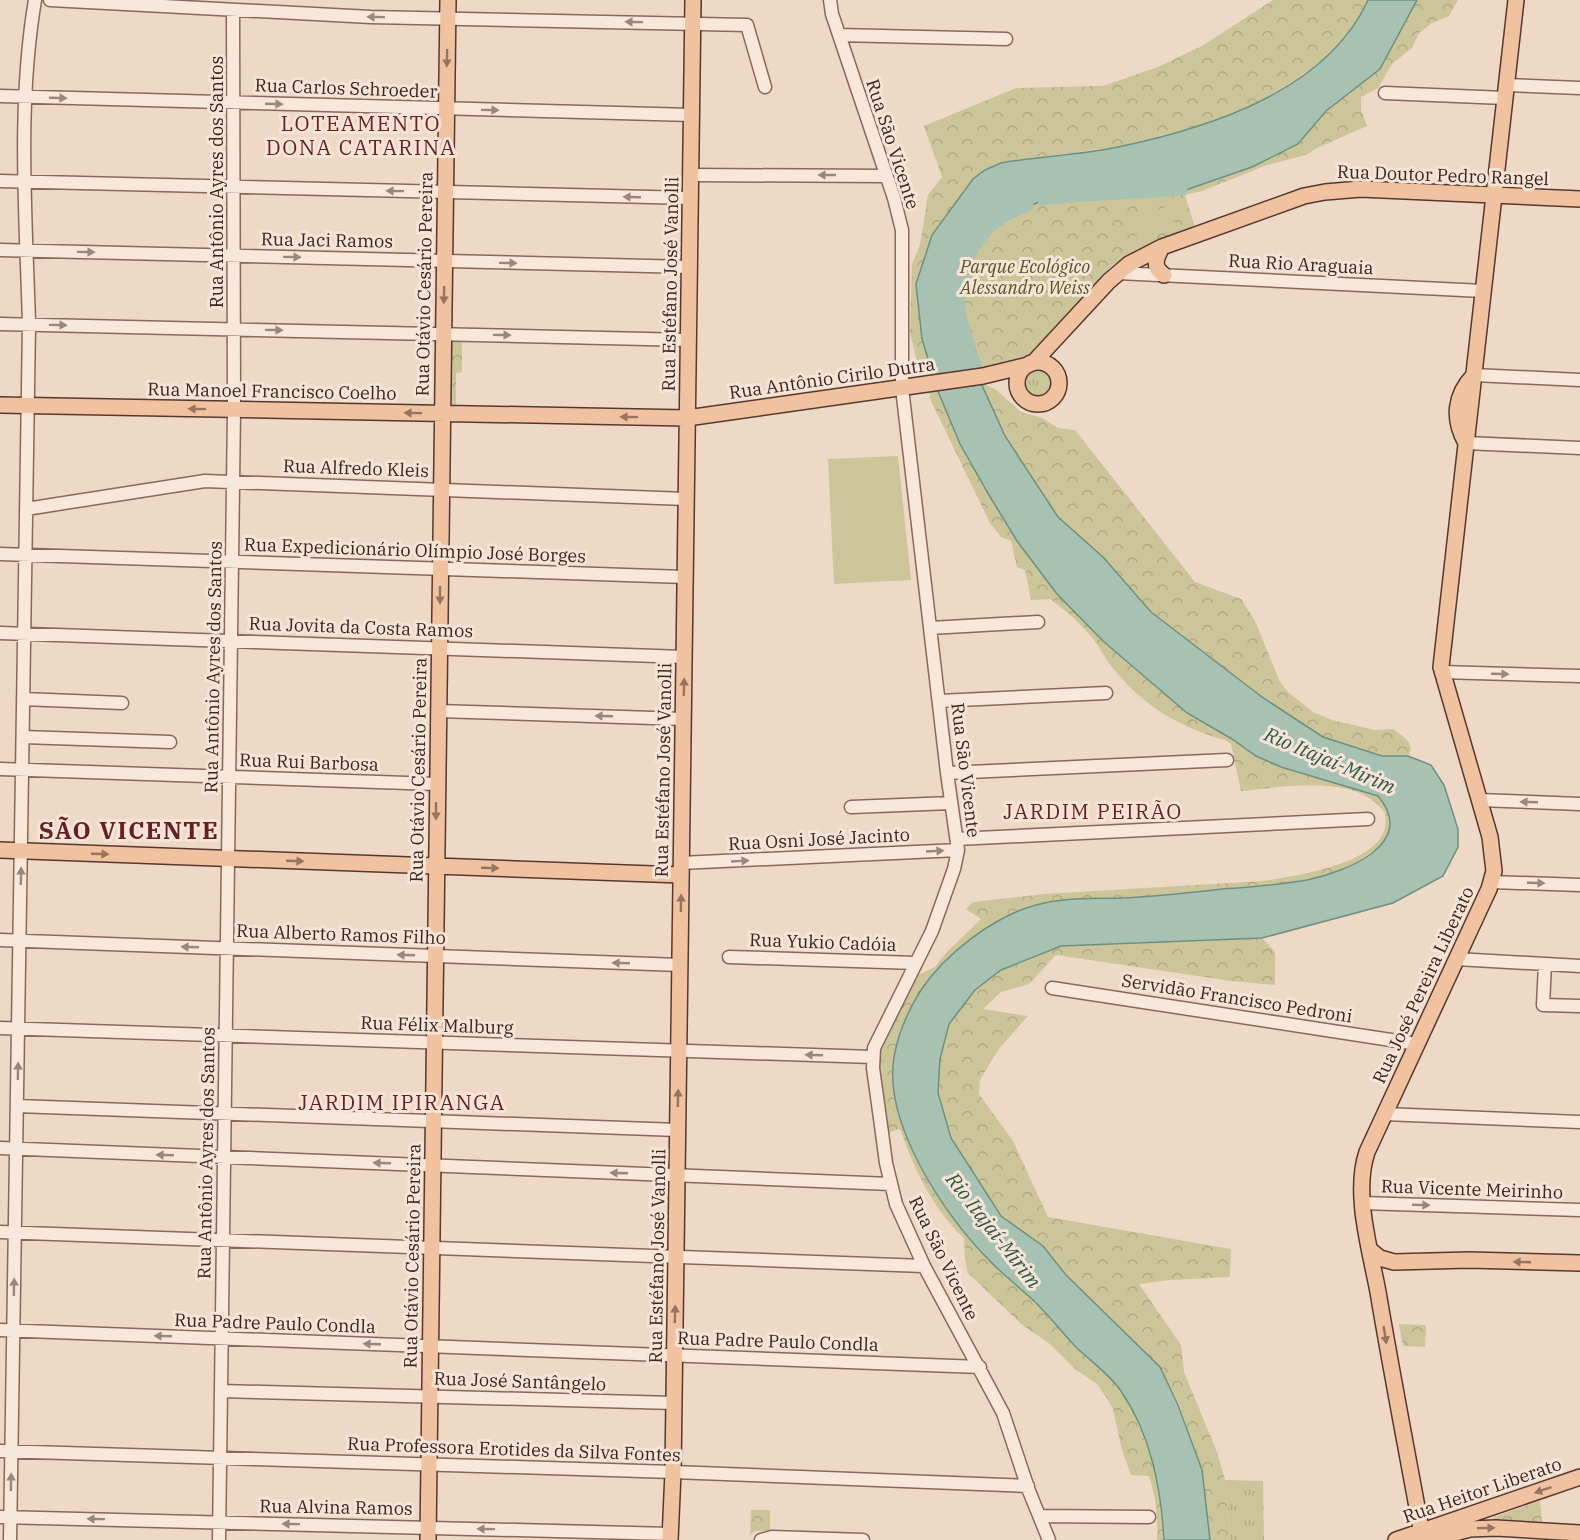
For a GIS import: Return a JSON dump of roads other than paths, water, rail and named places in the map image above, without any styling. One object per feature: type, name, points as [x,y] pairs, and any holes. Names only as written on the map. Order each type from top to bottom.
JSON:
[{"type":"main road","name":"Rua Otávio Cesário Pereira","points":[[428,1534],[448,0]]},
{"type":"main road","name":"Rua Estéfano José Vanolli","points":[[671,1537],[693,0]]},
{"type":"main road","points":[[1464,407],[1462,390],[1474,375],[1516,0]]},
{"type":"main road","name":"Rua Doutor Pedro Rangel","points":[[1031,364],[1118,273],[1140,257],[1285,202],[1325,192],[1361,189],[1580,199]]},
{"type":"main road","points":[[1162,247],[1156,263],[1158,271],[1164,275]]},
{"type":"main road","points":[[1056,372],[1061,335]]},
{"type":"main road","points":[[981,376],[999,381],[1031,403],[1038,405],[1051,400],[1059,390],[1059,378],[1056,372],[1047,364],[1031,364],[1019,375],[1020,394]]},
{"type":"main road","name":"Rua Antônio Cirilo Dutra","points":[[687,418],[981,376],[1031,364]]},
{"type":"main road","name":"Rua Manoel Francisco Coelho","points":[[0,405],[687,418]]},
{"type":"main road","name":"Rua José Pereira Liberato","points":[[1425,1537],[1375,1278],[1360,1181],[1363,1162],[1492,882],[1494,871],[1492,851],[1479,800],[1441,672],[1468,423],[1464,407]]},
{"type":"main road","name":"Rua José Pereira Liberato","points":[[1464,407],[1458,426],[1466,443]]},
{"type":"main road","points":[[0,850],[437,866],[681,869]]},
{"type":"main road","points":[[1370,1250],[1380,1258],[1394,1262],[1469,1260],[1580,1263]]},
{"type":"main road","points":[[1375,1278],[1380,1269],[1394,1262]]},
{"type":"main road","name":"Rua Heitor Liberato","points":[[1396,1540],[1425,1537],[1580,1477]]},
{"type":"main road","points":[[1425,1537],[1470,1529],[1496,1528],[1580,1533]]},
{"type":"street","points":[[10,1540],[5,1517],[6,1451],[14,1331],[29,324],[24,182],[29,36],[35,0]]},
{"type":"street","points":[[50,0],[233,11],[747,25],[765,87]]},
{"type":"street","name":"Rua São Vicente","points":[[830,0],[839,35],[896,205],[902,230],[902,388],[947,773],[958,844],[954,869],[939,911],[878,1038],[872,1057],[891,1184],[902,1219],[924,1266],[1003,1413],[1049,1540]]},
{"type":"street","name":"Rua Antônio Ayres dos Santos","points":[[219,1540],[234,410],[233,11]]},
{"type":"street","points":[[839,35],[1006,39]]},
{"type":"street","points":[[1385,93],[1580,88]]},
{"type":"street","name":"Rua Carlos Schroeder","points":[[0,96],[692,115]]},
{"type":"street","points":[[691,175],[885,176]]},
{"type":"street","points":[[0,181],[690,198]]},
{"type":"street","name":"Rua Jaci Ramos","points":[[0,250],[690,267]]},
{"type":"street","name":"Rua Rio Araguaia","points":[[1118,273],[1483,291]]},
{"type":"street","points":[[0,324],[689,340]]},
{"type":"street","points":[[1474,375],[1580,380]]},
{"type":"street","points":[[1466,443],[1580,448]]},
{"type":"street","name":"Rua Alfredo Kleis","points":[[26,509],[190,482],[686,499]]},
{"type":"street","name":"Rua Expedicionário Olímpio José Borges","points":[[0,554],[685,577]]},
{"type":"street","points":[[930,628],[1038,622]]},
{"type":"street","name":"Rua Jovita da Costa Ramos","points":[[0,633],[684,657]]},
{"type":"street","points":[[1441,672],[1580,676]]},
{"type":"street","points":[[939,701],[1106,693]]},
{"type":"street","points":[[24,699],[122,703]]},
{"type":"street","points":[[438,711],[683,719]]},
{"type":"street","points":[[23,737],[170,742]]},
{"type":"street","points":[[947,773],[1227,760]]},
{"type":"street","name":"Rua Rui Barbosa","points":[[0,769],[436,784]]},
{"type":"street","points":[[1479,800],[1580,804]]},
{"type":"street","points":[[851,807],[951,802]]},
{"type":"street","name":"Rua Osni José Jacinto","points":[[681,869],[958,844],[1368,819]]},
{"type":"street","points":[[1492,882],[1580,885]]},
{"type":"street","name":"Rua Alberto Ramos Filho","points":[[0,939],[680,965]]},
{"type":"street","name":"Rua Yukio Cadóia","points":[[729,957],[916,963]]},
{"type":"street","points":[[1456,959],[1580,966]]},
{"type":"street","points":[[1545,964],[1543,1005],[1580,1006]]},
{"type":"street","name":"Servidão Francisco Pedroni","points":[[1052,988],[1417,1044]]},
{"type":"street","name":"Rua Félix Malburg","points":[[0,1028],[872,1057]]},
{"type":"street","points":[[17,1106],[678,1131]]},
{"type":"street","points":[[1384,1114],[1580,1122]]},
{"type":"street","points":[[0,1148],[891,1184]]},
{"type":"street","name":"Rua Vicente Meirinho","points":[[1362,1203],[1580,1210]]},
{"type":"street","points":[[0,1232],[924,1266]]},
{"type":"street","name":"Rua Padre Paulo Condla","points":[[0,1330],[980,1367]]},
{"type":"street","name":"Rua José Santângelo","points":[[221,1391],[674,1403]]},
{"type":"street","name":"Rua Professora Erotides da Silva Fontes","points":[[6,1451],[673,1472],[1028,1486]]},
{"type":"street","points":[[1040,1516],[1149,1517]]},
{"type":"street","name":"Rua Alvina Ramos","points":[[5,1517],[219,1522],[428,1534],[671,1537]]},
{"type":"street","points":[[761,1540],[772,1537],[863,1540]]},
{"type":"water","name":"Rio Itajaí-Mirim","points":[[1368,0],[1417,0],[1380,69],[1326,111],[1298,144],[1252,167],[1183,191],[1039,202],[1004,217],[978,242],[966,266],[960,293],[965,327],[981,383],[1005,436],[1058,517],[1103,557],[1151,612],[1262,697],[1323,737],[1382,756],[1408,756],[1431,765],[1444,785],[1458,829],[1458,847],[1443,876],[1393,903],[1262,938],[1061,946],[1001,970],[975,990],[949,1024],[940,1059],[938,1093],[951,1138],[1001,1216],[1043,1246],[1066,1275],[1160,1367],[1178,1405],[1202,1470],[1210,1540],[1164,1540],[1153,1462],[1140,1426],[1121,1391],[971,1240],[953,1218],[920,1166],[907,1138],[898,1110],[893,1083],[894,1057],[898,1040],[912,1005],[931,976],[943,963],[987,927],[1020,910],[1057,901],[1171,895],[1286,883],[1323,876],[1357,863],[1384,842],[1390,828],[1388,813],[1378,796],[1281,767],[1256,756],[1187,713],[1103,641],[1057,594],[1017,541],[960,444],[937,389],[922,339],[916,284],[932,235],[973,179],[985,170],[1001,163],[1104,150],[1190,129],[1226,116],[1262,100],[1295,81],[1324,59],[1349,32]]},
{"type":"waterway","points":[[1042,201],[1183,191]]},
{"type":"waterway","points":[[978,368],[961,310],[960,292],[965,270],[974,250],[987,232],[1007,216],[1029,206]]},
{"type":"district","name":"LOTEAMENTO DONA CATARINA","points":[[361,135]]},
{"type":"district","name":"JARDIM PEIRÃO","points":[[1093,811]]},
{"type":"district","name":"SÃO VICENTE","points":[[129,830]]},
{"type":"district","name":"JARDIM IPIRANGA","points":[[402,1102]]},
{"type":"park label","name":"Parque Ecológico Alessandro Weiss","points":[[1025,276]]}]
